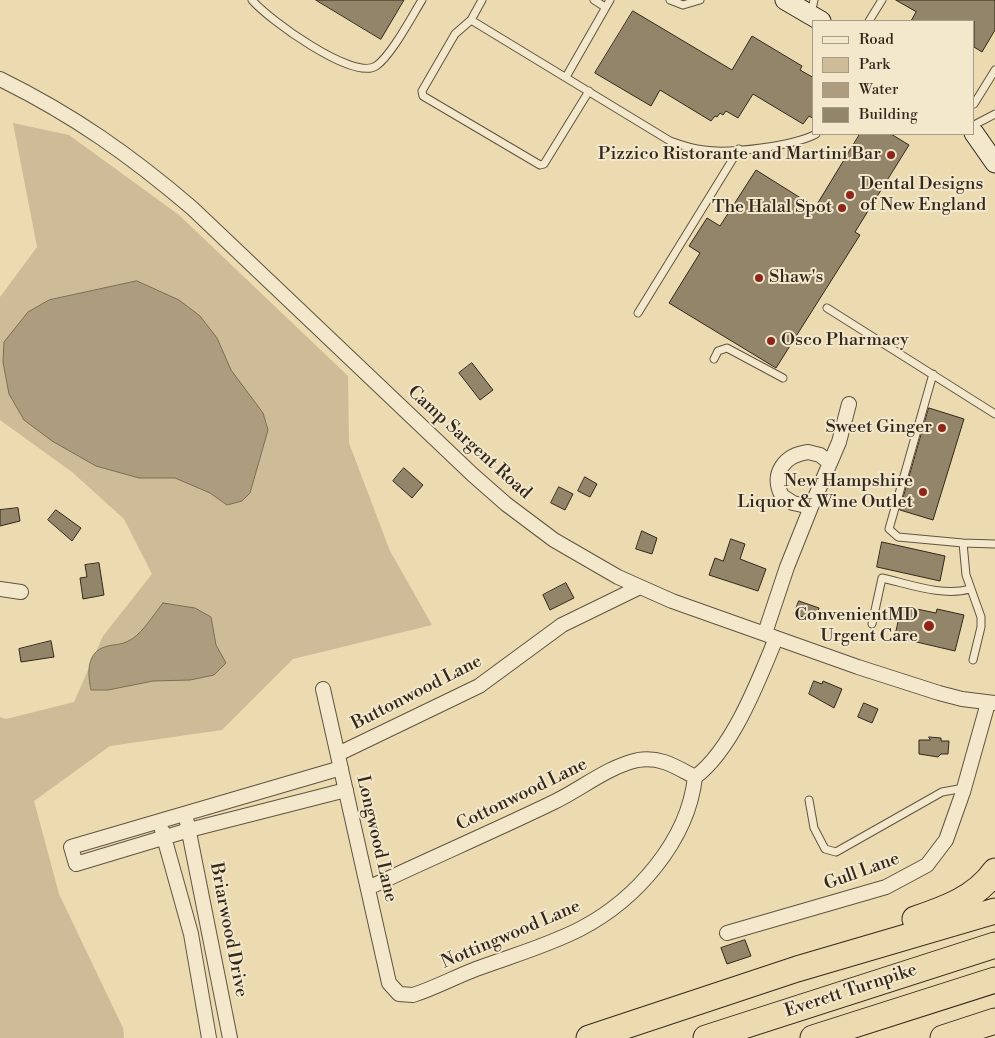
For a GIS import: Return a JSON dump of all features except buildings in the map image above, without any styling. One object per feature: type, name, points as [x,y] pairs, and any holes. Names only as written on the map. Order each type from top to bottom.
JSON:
[{"type":"highway","points":[[827,960],[879,932],[938,911],[968,897],[990,878],[995,871]]},
{"type":"highway","points":[[589,1038],[827,960],[995,911]]},
{"type":"highway","name":"Everett Turnpike","points":[[706,1038],[995,945]]},
{"type":"highway","name":"Everett Turnpike","points":[[813,1038],[995,980]]},
{"type":"highway","points":[[943,1038],[995,1021]]},
{"type":"main road","points":[[786,0],[815,12]]},
{"type":"main road","points":[[975,132],[995,143]]},
{"type":"main road","points":[[975,133],[995,163]]},
{"type":"street","name":"Camp Sargent Road","points":[[0,79],[72,118],[146,169],[192,208],[506,504],[579,556],[640,588],[706,614],[939,693],[993,705]]},
{"type":"street","points":[[695,776],[707,768],[740,717],[771,636],[787,567],[810,507],[839,442],[849,404]]},
{"type":"street","points":[[810,507],[793,503],[782,496],[778,480],[781,466],[791,456],[808,452],[820,455],[830,463]]},
{"type":"street","name":"Buttonwood Lane","points":[[339,761],[479,686],[562,625],[640,588]]},
{"type":"street","points":[[0,589],[21,592]]},
{"type":"street","name":"Longwood Lane","points":[[323,689],[389,982],[399,994]]},
{"type":"street","name":"Gull Lane","points":[[727,933],[886,886],[927,865],[946,840],[993,705]]},
{"type":"street","name":"Cottonwood Lane","points":[[368,888],[538,810],[637,760],[652,758],[667,762],[695,776]]},
{"type":"street","points":[[339,761],[185,812],[71,847],[76,864],[189,830],[346,790]]},
{"type":"street","name":"Nottingwood Lane","points":[[399,994],[413,995],[427,990],[468,972],[553,941],[606,914],[640,884],[668,849],[689,808],[695,776]]},
{"type":"street","name":"Briarwood Drive","points":[[185,812],[230,1038]]},
{"type":"street","points":[[158,820],[191,934],[209,1038]]},
{"type":"lane","points":[[252,0],[272,19],[339,62],[364,70],[375,67],[385,58],[422,0]]},
{"type":"lane","points":[[482,0],[471,20],[455,34],[422,91],[422,96],[540,165],[544,164],[589,91]]},
{"type":"lane","points":[[594,0],[605,7]]},
{"type":"lane","points":[[566,77],[610,0]]},
{"type":"lane","points":[[670,0],[682,5],[700,0]]},
{"type":"lane","points":[[870,20],[882,0]]},
{"type":"lane","points":[[471,20],[670,141],[706,151],[780,145],[813,135]]},
{"type":"lane","points":[[975,102],[995,70]]},
{"type":"lane","points":[[975,124],[995,114]]},
{"type":"lane","points":[[638,313],[739,149]]},
{"type":"lane","points":[[828,308],[995,414]]},
{"type":"lane","points":[[714,359],[718,351],[727,348],[783,378]]},
{"type":"lane","points":[[934,374],[889,529],[898,537],[995,544]]},
{"type":"lane","points":[[963,543],[963,558],[970,589],[981,617],[981,627],[973,660]]},
{"type":"lane","points":[[872,624],[882,578],[947,592],[960,592],[970,589]]},
{"type":"lane","points":[[809,800],[814,828],[825,849],[836,852],[942,792],[964,788]]},
{"type":"green space","points":[[13,123],[69,135],[179,215],[348,376],[349,443],[390,551],[432,625],[293,659],[222,730],[110,746],[34,801],[59,894],[123,1028],[124,1038],[0,1038],[0,717],[6,719],[74,702],[103,636],[152,574],[124,519],[72,472],[0,420],[0,297],[37,247]]},
{"type":"water","points":[[137,281],[179,300],[200,316],[217,338],[231,370],[263,413],[268,430],[250,493],[242,501],[227,505],[210,493],[175,478],[139,478],[96,466],[52,441],[24,420],[9,394],[3,362],[4,342],[28,312],[49,300]]},
{"type":"water","points":[[163,603],[195,608],[211,617],[216,645],[226,663],[214,675],[190,680],[153,681],[108,690],[91,690],[89,666],[97,651],[132,639],[145,627]]},
{"type":"place","name":"Pizzico Ristorante and Martini Bar","points":[[891,155]]},
{"type":"place","name":"Dental Designs of New England","points":[[850,195]]},
{"type":"place","name":"The Halal Spot","points":[[842,208]]},
{"type":"place","name":"Shaw's","points":[[759,278]]},
{"type":"place","name":"Osco Pharmacy","points":[[771,341]]},
{"type":"place","name":"Sweet Ginger","points":[[942,428]]},
{"type":"place","name":"New Hampshire Liquor & Wine Outlet","points":[[923,492]]},
{"type":"place","name":"ConvenientMD Urgent Care","points":[[929,626]]}]
